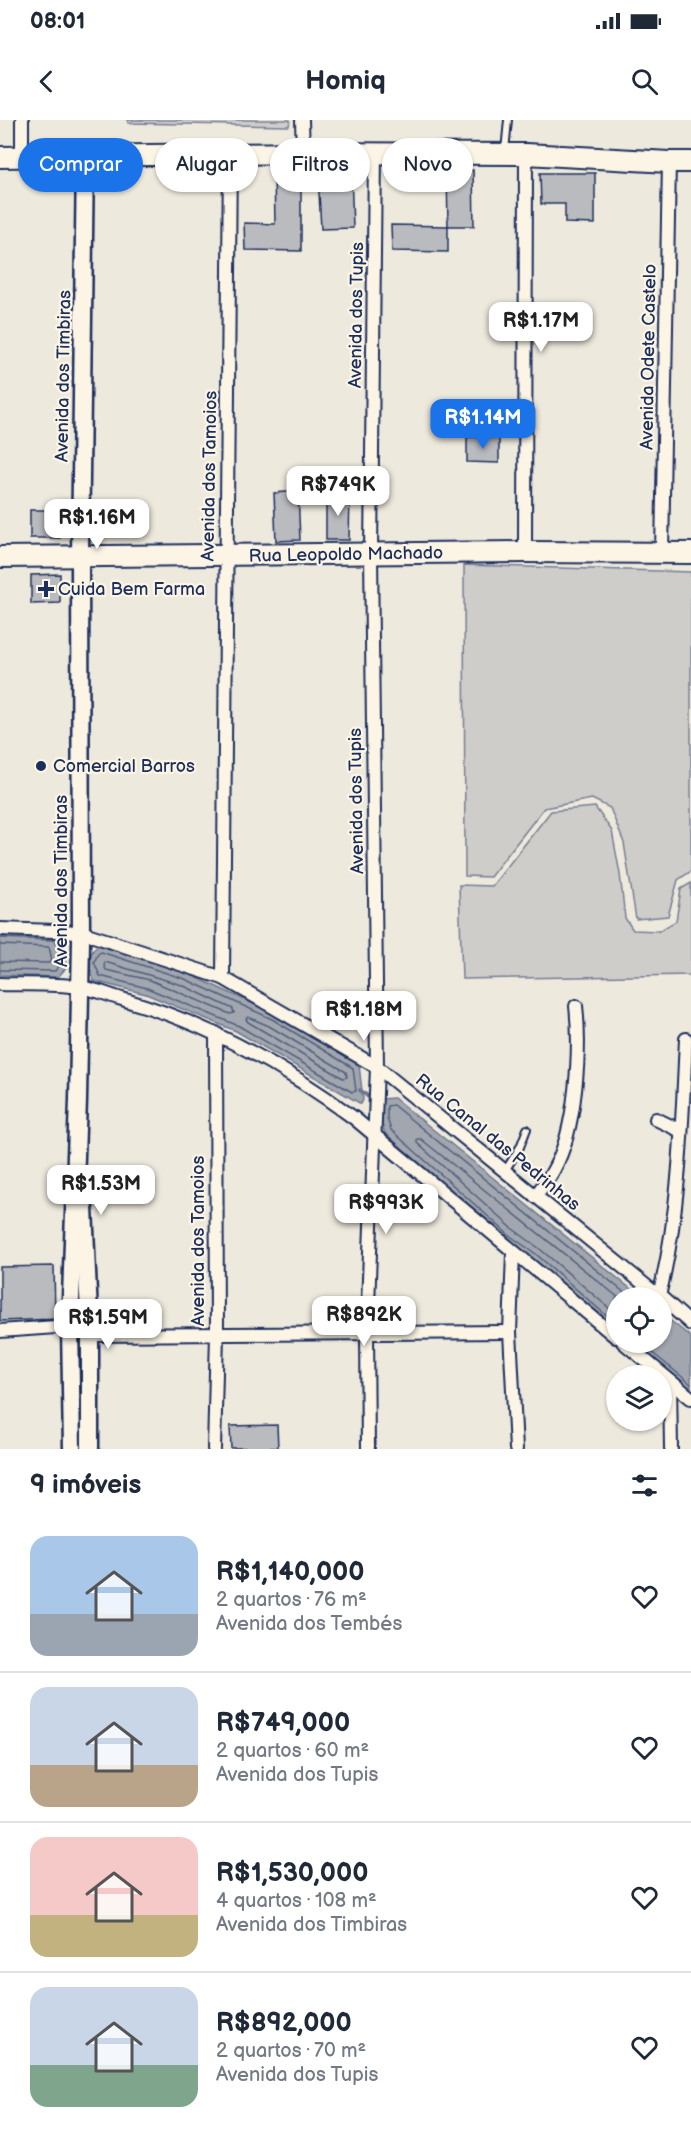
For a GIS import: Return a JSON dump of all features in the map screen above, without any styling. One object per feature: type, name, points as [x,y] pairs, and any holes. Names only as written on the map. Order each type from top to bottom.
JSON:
[{"type":"main road","points":[[370,153],[526,154],[691,162]]},
{"type":"main road","points":[[0,157],[18,157]]},
{"type":"main road","points":[[669,162],[691,168]]},
{"type":"main road","name":"Rua Leopoldo Machado","points":[[0,557],[525,552],[691,553]]},
{"type":"street","points":[[22,120],[22,138]]},
{"type":"street","points":[[302,120],[303,138]]},
{"type":"street","name":"Avenida dos Tupis","points":[[368,1449],[367,1332],[377,1071],[371,555],[375,153]]},
{"type":"street","points":[[525,552],[526,154]]},
{"type":"street","name":"Avenida Odete Castelo","points":[[662,553],[669,162]]},
{"type":"street","name":"Avenida dos Timbiras","points":[[72,1449],[70,1326],[81,937],[80,556],[85,192]]},
{"type":"street","name":"Avenida dos Tamoios","points":[[223,978],[230,192]]},
{"type":"street","name":"Rua Canal das Pedrinhas","points":[[0,929],[81,937],[223,978],[377,1071],[648,1287]]},
{"type":"street","points":[[0,984],[80,982],[160,1010],[216,1033],[314,1088],[375,1134],[513,1253],[606,1329]]},
{"type":"street","points":[[535,1196],[554,1170],[566,1141],[574,1100],[579,1026],[576,1006]]},
{"type":"street","name":"Avenida dos Tamoios","points":[[214,1449],[217,1334],[216,1033]]},
{"type":"street","points":[[662,1287],[675,1212],[686,1039]]},
{"type":"street","name":"Avenida dos Timbiras","points":[[78,1100],[90,1335],[90,1449]]},
{"type":"street","points":[[656,1119],[681,1131]]},
{"type":"street","points":[[513,1253],[510,1332],[516,1449]]},
{"type":"street","name":"Rua Canal das Pedrinhas","points":[[672,1307],[691,1324]]},
{"type":"street","points":[[0,1331],[70,1326],[90,1335],[510,1332]]},
{"type":"street","points":[[636,1353],[651,1365]]},
{"type":"street","points":[[672,1383],[691,1398]]},
{"type":"street","points":[[671,1431],[671,1449]]},
{"type":"lane","points":[[505,154],[507,120]]},
{"type":"lane","points":[[505,1171],[520,1147],[527,1129]]},
{"type":"shaded area","points":[[128,120],[290,120],[289,126],[128,123]]},
{"type":"shaded area","points":[[464,565],[691,572],[691,871],[678,880],[668,916],[636,919],[624,843],[610,808],[592,799],[544,808],[490,877],[465,876]]},
{"type":"shaded area","points":[[595,807],[612,831],[625,918],[633,930],[659,931],[676,921],[681,889],[691,883],[691,975],[462,979],[459,885],[492,886],[551,811]]},
{"type":"water","points":[[0,932],[56,933],[65,941],[66,968],[58,977],[0,975]]},
{"type":"water","points":[[99,945],[187,973],[275,1014],[359,1065],[363,1100],[361,1104],[236,1031],[146,994],[94,981],[90,968],[86,966],[93,950]]},
{"type":"water","points":[[394,1098],[629,1287],[606,1287],[606,1324],[505,1240],[385,1133],[381,1122],[380,1099]]},
{"type":"water","points":[[672,1322],[691,1337],[691,1391],[672,1376],[672,1365],[657,1365],[642,1353],[672,1353]]},
{"type":"building","points":[[473,170],[474,226],[448,226],[447,192],[473,192]]},
{"type":"building","points":[[540,173],[595,173],[595,224],[565,223],[565,204],[541,204]]},
{"type":"building","points":[[274,192],[301,192],[301,251],[245,250],[244,223],[275,224]]},
{"type":"building","points":[[319,192],[352,192],[353,228],[321,229]]},
{"type":"building","points":[[391,225],[448,226],[448,252],[392,251]]},
{"type":"building","points":[[467,437],[499,438],[499,463],[467,462]]},
{"type":"building","points":[[298,491],[300,540],[276,541],[274,493]]},
{"type":"building","points":[[326,494],[350,494],[349,540],[326,540]]},
{"type":"building","points":[[30,510],[60,510],[60,538],[30,538]]},
{"type":"building","name":"Cuida Bem Farma","points":[[60,574],[60,603],[31,604],[31,575]]},
{"type":"building","points":[[54,1266],[55,1319],[0,1321],[0,1267]]},
{"type":"building","points":[[277,1425],[278,1448],[231,1448],[230,1426]]},
{"type":"waterway","points":[[360,1090],[372,1100]]},
{"type":"place","name":"Cuida Bem Farma","points":[[46,589]]},
{"type":"place","name":"Comercial Barros","points":[[41,766]]}]
